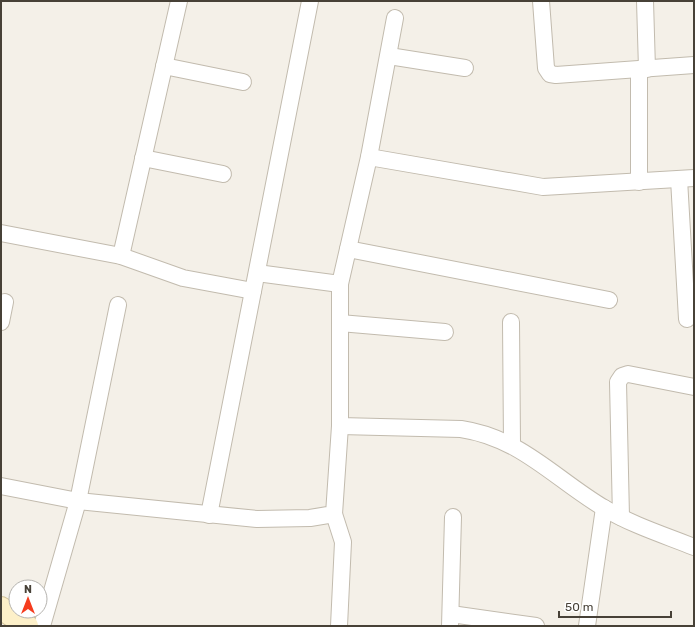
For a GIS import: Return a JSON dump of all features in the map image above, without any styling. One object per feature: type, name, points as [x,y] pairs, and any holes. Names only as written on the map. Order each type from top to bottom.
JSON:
[{"type":"main road","points":[[1,608],[27,626]]},
{"type":"street","points":[[121,256],[179,1]]},
{"type":"street","points":[[209,515],[310,1]]},
{"type":"street","points":[[541,1],[546,68],[550,74],[556,76],[694,65]]},
{"type":"street","points":[[639,182],[645,1]]},
{"type":"street","points":[[339,626],[343,542],[334,514],[340,426],[340,284],[369,157],[395,18]]},
{"type":"street","points":[[389,56],[465,68]]},
{"type":"street","points":[[164,66],[243,82]]},
{"type":"street","points":[[369,157],[543,187],[686,179],[686,319]]},
{"type":"street","points":[[143,158],[222,174]]},
{"type":"street","points":[[1,233],[121,256],[183,278],[253,292]]},
{"type":"street","points":[[348,249],[608,300]]},
{"type":"street","points":[[257,273],[340,284]]},
{"type":"street","points":[[1,322],[5,302]]},
{"type":"street","points":[[42,626],[78,501],[118,305]]},
{"type":"street","points":[[511,322],[512,444]]},
{"type":"street","points":[[340,323],[445,332]]},
{"type":"street","points":[[621,517],[618,382],[622,376],[628,374],[694,387]]},
{"type":"street","points":[[340,426],[461,429],[481,432],[512,444],[604,508],[621,517],[694,548]]},
{"type":"street","points":[[1,486],[78,501],[209,515],[257,519],[310,518],[334,514]]},
{"type":"street","points":[[587,626],[604,508]]},
{"type":"street","points":[[453,517],[451,620],[536,626]]}]
